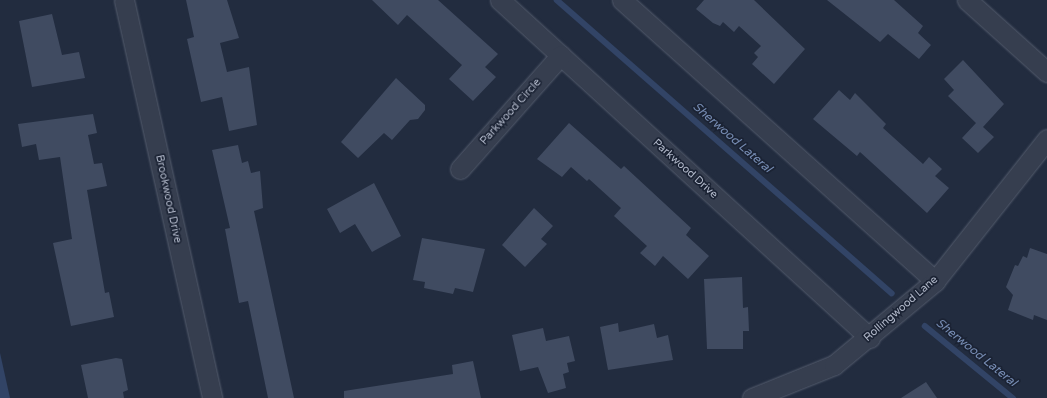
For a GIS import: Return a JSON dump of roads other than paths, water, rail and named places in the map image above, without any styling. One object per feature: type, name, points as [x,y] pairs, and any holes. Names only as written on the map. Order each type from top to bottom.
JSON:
[{"type":"street","name":"Brookwood Drive","points":[[124,0],[212,398]]},
{"type":"street","name":"Parkwood Drive","points":[[500,0],[870,338]]},
{"type":"street","points":[[622,0],[935,281]]},
{"type":"street","points":[[967,0],[1047,72]]},
{"type":"street","name":"Parkwood Circle","points":[[460,169],[561,55]]},
{"type":"street","name":"Rollingwood Lane","points":[[752,398],[834,365],[870,338],[935,281],[1047,139]]},
{"type":"water","points":[[0,353],[10,398],[0,398]]},
{"type":"waterway","name":"Sherwood Lateral","points":[[557,0],[892,293]]},
{"type":"waterway","name":"Sherwood Lateral","points":[[925,326],[1013,398]]}]
